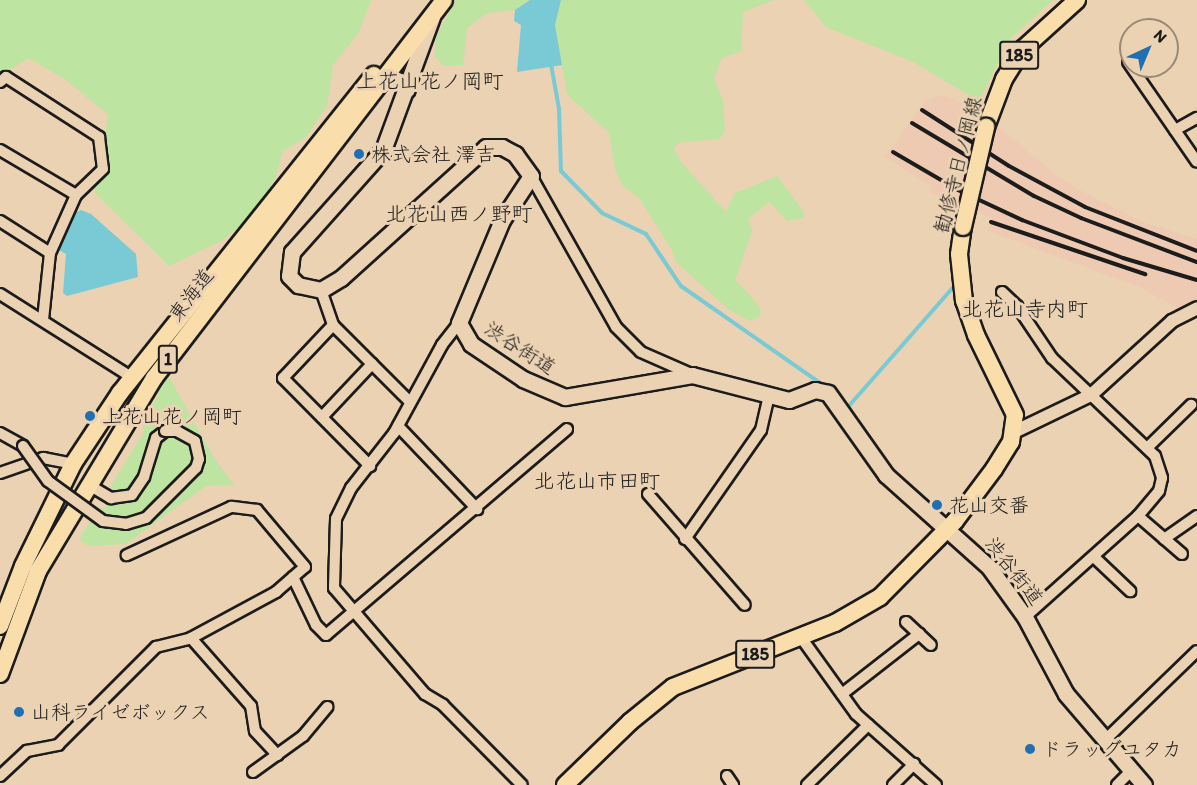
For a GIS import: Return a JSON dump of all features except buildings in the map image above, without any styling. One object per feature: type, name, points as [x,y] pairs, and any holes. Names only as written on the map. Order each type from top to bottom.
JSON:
[{"type":"main road","name":"東海道","points":[[0,626],[22,566],[72,464],[133,378],[412,28],[430,0]]},
{"type":"main road","name":"東海道","points":[[0,674],[38,571],[154,378],[388,76],[444,0]]},
{"type":"main road","name":"勧修寺日ノ岡線","points":[[1014,432],[1013,408],[976,335],[964,301],[959,254],[963,226],[986,127],[1004,79],[1023,49],[1077,0]]},
{"type":"main road","points":[[432,17],[407,90],[374,163],[292,252],[289,276],[298,285],[321,290],[369,255],[486,147],[502,147],[515,154],[531,176]]},
{"type":"main road","points":[[388,76],[400,81],[407,90]]},
{"type":"main road","name":"渋谷街道","points":[[531,176],[502,220],[459,323],[471,344],[523,379],[566,397],[692,375],[789,400],[815,390],[832,396],[886,475],[981,559],[1025,616],[1066,694],[1130,772],[1144,785]]},
{"type":"main road","name":"185","points":[[565,785],[667,691],[800,636],[880,597],[946,528],[1001,459],[1014,432]]},
{"type":"street","points":[[0,82],[6,77],[99,136],[103,170],[76,195],[50,253],[43,320]]},
{"type":"street","points":[[1139,78],[1197,162]]},
{"type":"street","points":[[1175,130],[1197,117]]},
{"type":"street","points":[[0,150],[76,195]]},
{"type":"street","points":[[531,176],[616,327],[641,352],[692,375]]},
{"type":"street","points":[[0,221],[50,253]]},
{"type":"street","points":[[321,290],[333,325],[410,402]]},
{"type":"street","points":[[1002,292],[1017,306],[1052,358],[1147,448],[1161,471],[1161,485],[1138,516],[1025,616]]},
{"type":"street","points":[[0,294],[133,378]]},
{"type":"street","points":[[1014,432],[1091,395],[1172,321],[1197,308]]},
{"type":"street","points":[[459,323],[453,326],[398,426],[370,466],[351,488],[336,519],[334,588],[425,694],[443,705],[522,785]]},
{"type":"street","points":[[333,325],[283,378],[370,466]]},
{"type":"street","points":[[322,417],[372,364]]},
{"type":"street","points":[[685,539],[761,430],[769,396]]},
{"type":"street","points":[[1147,448],[1191,405]]},
{"type":"street","points":[[398,426],[477,508]]},
{"type":"street","points":[[293,577],[316,625],[326,635],[352,609],[477,508],[567,429]]},
{"type":"street","points":[[0,433],[23,446],[48,481],[103,520],[126,524],[146,518],[196,468],[199,459],[195,441],[177,430],[165,431],[156,438],[144,477],[132,495],[111,498],[89,484]]},
{"type":"street","points":[[0,473],[43,458],[72,464]]},
{"type":"street","points":[[648,494],[745,605]]},
{"type":"street","points":[[0,776],[27,751],[58,745],[156,647],[191,638],[276,592],[306,567],[257,510],[231,507],[127,555]]},
{"type":"street","points":[[1138,516],[1182,554]]},
{"type":"street","points":[[1164,539],[1197,516]]},
{"type":"street","points":[[1094,557],[1130,591]]},
{"type":"street","points":[[906,622],[931,645]]},
{"type":"street","points":[[842,694],[919,634]]},
{"type":"street","points":[[800,636],[842,694],[868,725],[936,785]]},
{"type":"street","points":[[191,638],[251,705],[255,731],[277,755]]},
{"type":"street","points":[[1104,741],[1197,651]]},
{"type":"street","points":[[253,772],[303,735],[327,707]]},
{"type":"street","points":[[807,785],[832,765],[868,725]]},
{"type":"street","points":[[893,785],[914,764]]},
{"type":"street","points":[[1117,785],[1130,772]]},
{"type":"shaded area","points":[[944,95],[983,114],[1056,175],[1085,193],[1142,222],[1197,239],[1197,305],[1180,310],[1142,288],[988,231],[992,218],[929,192],[931,186],[885,157],[926,100]]},
{"type":"green space","points":[[0,0],[371,0],[359,32],[333,65],[327,106],[306,137],[282,152],[276,177],[252,216],[223,240],[169,266],[95,193],[94,186],[108,171],[104,140],[108,115],[65,79],[28,58],[0,77]]},
{"type":"green space","points":[[456,0],[530,0],[515,10],[487,13],[467,28],[463,65],[444,66],[435,57],[435,38]]},
{"type":"green space","points":[[561,0],[774,0],[743,12],[741,51],[722,58],[714,78],[723,101],[725,131],[719,139],[682,142],[673,147],[681,162],[726,212],[735,193],[777,176],[803,211],[804,218],[787,221],[769,202],[748,219],[752,231],[735,280],[755,301],[761,311],[759,317],[750,321],[729,310],[676,262],[672,250],[639,198],[623,186],[615,169],[609,133],[567,94],[555,25]]},
{"type":"green space","points":[[804,0],[1053,0],[1010,39],[979,101],[913,62],[826,27]]},
{"type":"green space","points":[[169,377],[214,458],[234,485],[206,486],[126,544],[88,546],[79,539],[99,509],[106,507],[113,492],[111,486],[144,432],[142,420],[159,395],[157,391]]},
{"type":"water","points":[[530,0],[561,0],[555,25],[562,65],[517,72],[521,25],[514,21],[515,10]]},
{"type":"water","points":[[81,210],[91,214],[136,254],[138,277],[67,296],[63,293],[66,254],[59,250],[71,215]]},
{"type":"waterway","points":[[551,64],[559,109],[561,171],[602,213],[646,234],[681,286],[823,385]]},
{"type":"waterway","points":[[830,387],[848,407],[958,282]]},
{"type":"railway","points":[[922,110],[1009,166],[1085,207],[1197,251]]},
{"type":"railway","points":[[912,123],[1034,196],[1081,218],[1197,262]]},
{"type":"railway","points":[[893,152],[958,190],[1022,220],[1123,258],[1197,280]]},
{"type":"railway","points":[[991,222],[1145,274]]},
{"type":"place","name":"株式会社 澤吉","points":[[359,154]]},
{"type":"place","name":"上花山花ノ岡町","points":[[90,416]]},
{"type":"place","name":"花山交番","points":[[937,505]]},
{"type":"place","name":"山科ライゼボックス","points":[[19,712]]},
{"type":"place","name":"ドラッグユタカ","points":[[1030,749]]},
{"type":"district","name":"上花山花ノ岡町","points":[[430,81]]},
{"type":"district","name":"北花山西ノ野町","points":[[459,214]]},
{"type":"district","name":"北花山寺内町","points":[[1025,309]]},
{"type":"district","name":"北花山市田町","points":[[597,481]]}]
